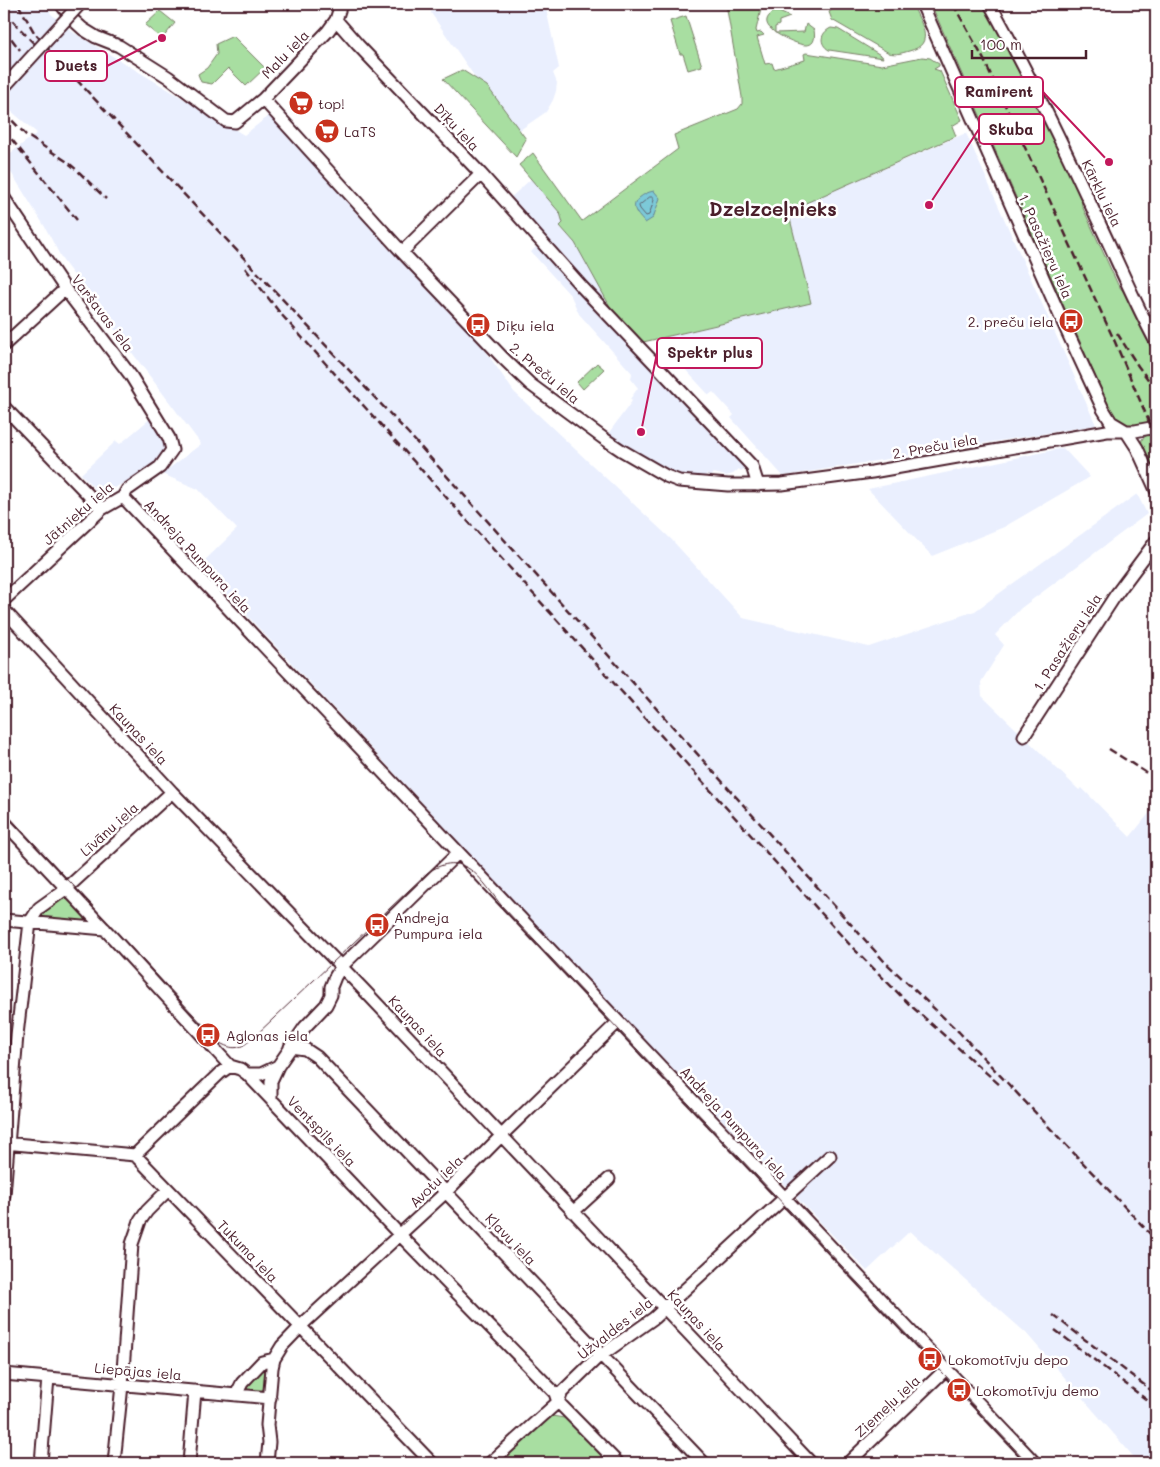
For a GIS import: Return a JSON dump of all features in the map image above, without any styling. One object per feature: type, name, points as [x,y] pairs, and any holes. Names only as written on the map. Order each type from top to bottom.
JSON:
[{"type":"street","points":[[61,4],[72,19],[83,29],[96,37],[119,46],[168,77],[226,121],[235,122],[263,99]]},
{"type":"street","points":[[4,87],[80,4]]},
{"type":"street","name":"Malu iela","points":[[263,99],[328,31],[336,20],[341,4]]},
{"type":"street","name":"1. Pasažieru iela","points":[[922,4],[1103,410],[1111,422],[1126,431],[1137,448],[1156,490]]},
{"type":"street","name":"Kārklu iela","points":[[990,4],[1030,79],[1091,204],[1137,306],[1156,342]]},
{"type":"street","name":"Dīķu iela","points":[[336,20],[481,174],[582,287],[752,466],[758,485]]},
{"type":"street","name":"2. Preču iela","points":[[263,99],[402,252],[503,358],[526,379],[603,438],[666,476],[679,481],[728,485],[782,484],[872,472],[1107,431],[1135,431],[1156,428]]},
{"type":"street","points":[[402,252],[481,174]]},
{"type":"street","name":"Varšavas iela","points":[[4,198],[65,289],[131,376],[169,438],[172,450]]},
{"type":"street","points":[[4,345],[65,289]]},
{"type":"street","points":[[4,407],[102,509]]},
{"type":"street","name":"Jātnieku iela","points":[[4,600],[102,509],[123,497],[127,490],[160,467],[172,450]]},
{"type":"street","name":"Andreja Pumpura iela","points":[[123,497],[1035,1463]]},
{"type":"street","name":"1. Pasažieru iela","points":[[1024,736],[1115,596],[1156,541]]},
{"type":"street","name":"Kauņas iela","points":[[4,610],[172,792],[362,988],[810,1463]]},
{"type":"street","name":"Līvānu iela","points":[[30,922],[39,908],[66,888],[172,792]]},
{"type":"street","name":"Ventspils iela","points":[[4,822],[230,1066],[240,1069],[247,1074],[554,1393],[558,1402],[618,1463]]},
{"type":"street","points":[[271,1100],[271,1081],[278,1066],[290,1047],[326,1005],[331,995],[335,977],[341,967],[458,852]]},
{"type":"street","points":[[4,920],[105,929]]},
{"type":"street","points":[[4,1195],[6,1143],[30,922]]},
{"type":"street","name":"Avotu iela","points":[[236,1395],[242,1382],[262,1362],[274,1359],[282,1346],[300,1327],[446,1192],[618,1022]]},
{"type":"street","name":"Kļavu iela","points":[[290,1047],[306,1049],[318,1057],[704,1463]]},
{"type":"street","points":[[6,1143],[135,1155],[220,1072],[230,1066]]},
{"type":"street","points":[[247,1074],[261,1074],[278,1066]]},
{"type":"street","name":"Tukuma iela","points":[[135,1155],[432,1463]]},
{"type":"street","name":"Užvaldes iela","points":[[490,1463],[558,1402],[562,1392],[568,1385],[596,1359],[646,1325],[830,1156]]},
{"type":"street","points":[[573,1212],[609,1179]]},
{"type":"street","points":[[114,1463],[122,1385],[132,1244],[140,1221],[168,1190]]},
{"type":"street","points":[[267,1463],[267,1425],[274,1359]]},
{"type":"street","name":"Ziemeļu iela","points":[[848,1463],[946,1370]]},
{"type":"street","name":"Liepājas iela","points":[[4,1374],[270,1398]]},
{"type":"street","points":[[40,1463],[48,1378]]},
{"type":"street","points":[[189,1463],[195,1391]]},
{"type":"shaded area","points":[[4,4],[46,4],[51,14],[74,33],[244,135],[270,115],[466,323],[514,392],[671,539],[743,618],[869,647],[975,611],[1137,494],[1147,514],[1021,608],[995,635],[1004,645],[981,682],[982,696],[1079,790],[1082,788],[1130,837],[1156,807],[1156,1463],[1139,1463],[1026,1333],[910,1231],[867,1271],[584,976],[200,565],[237,529],[198,489],[162,474],[201,444],[63,261],[45,227],[4,161],[4,158],[37,133],[4,105]]},
{"type":"shaded area","points":[[451,4],[545,4],[559,68],[553,73],[557,83],[556,91],[546,112],[514,134],[431,13],[432,9]]},
{"type":"shaded area","points":[[966,133],[1096,425],[783,476],[731,418],[734,415],[713,392],[709,395],[657,339],[810,303],[788,211]]},
{"type":"shaded area","points":[[531,179],[560,213],[563,224],[560,227],[575,243],[617,319],[751,462],[741,471],[739,469],[733,474],[726,476],[714,473],[709,477],[707,474],[705,476],[680,475],[660,468],[608,434],[632,401],[630,399],[638,388],[631,379],[632,373],[579,314],[571,296],[531,252],[544,239],[508,200]]},
{"type":"shaded area","points":[[151,418],[164,442],[160,458],[146,471],[101,495],[81,474],[116,441],[120,444]]},
{"type":"shaded area","points":[[1063,448],[1090,477],[1004,527],[932,556],[868,489]]},
{"type":"green space","points":[[726,4],[759,4],[761,9],[756,30],[757,33],[761,32],[764,35],[757,37],[765,64],[772,63],[774,69],[805,60],[804,54],[806,53],[882,65],[922,57],[930,58],[939,64],[934,69],[940,71],[962,120],[952,126],[956,136],[788,211],[811,303],[639,343],[617,319],[575,243],[560,226],[563,223],[560,213],[519,165],[533,153],[582,221],[678,149],[674,135],[738,109],[742,104],[742,97]]},
{"type":"green space","points":[[829,4],[912,4],[922,25],[924,38],[917,48],[897,54],[889,53],[832,20],[829,12],[832,10]]},
{"type":"green space","points":[[931,4],[985,4],[1026,80],[1080,192],[1082,206],[1118,285],[1128,297],[1156,352],[1156,422],[1133,426],[1124,423],[1113,415],[1073,326],[1078,324],[1075,318],[1070,320]]},
{"type":"green space","points":[[160,11],[175,23],[162,39],[145,25]]},
{"type":"green space","points":[[774,12],[790,17],[779,21],[779,25],[775,27],[775,32],[767,24],[769,16]]},
{"type":"green space","points":[[686,16],[702,66],[688,70],[683,54],[680,54],[670,21]]},
{"type":"green space","points":[[806,24],[814,30],[814,37],[813,42],[806,45],[791,41],[776,33],[804,32]]},
{"type":"green space","points":[[831,28],[838,29],[883,58],[829,50],[822,42],[822,39],[827,30]]},
{"type":"green space","points":[[233,36],[265,68],[246,86],[228,68],[212,84],[201,82],[198,74],[207,68],[217,54],[216,44]]},
{"type":"green space","points":[[462,70],[487,86],[526,139],[516,157],[443,79]]},
{"type":"green space","points":[[597,363],[604,369],[583,389],[577,382]]},
{"type":"green space","points":[[1150,433],[1156,455],[1156,482],[1141,447],[1142,439]]},
{"type":"green space","points":[[67,895],[85,915],[84,922],[40,918],[39,914],[59,897]]},
{"type":"green space","points":[[264,1365],[267,1366],[266,1381],[262,1390],[259,1392],[245,1390],[245,1388]]},
{"type":"green space","points":[[552,1416],[570,1419],[613,1463],[497,1463]]},
{"type":"water","points":[[654,191],[660,198],[653,218],[645,223],[636,211],[636,201]]},
{"type":"tram line","points":[[4,811],[220,1043],[235,1048],[251,1040],[427,873],[440,866],[451,864],[461,865],[470,869],[486,885],[501,905],[1028,1463]]},
{"type":"railway","points":[[18,4],[34,32],[57,59],[408,433],[884,961],[959,1032],[1156,1240]]},
{"type":"railway","points":[[953,4],[983,58],[1050,201],[1115,342],[1156,438]]},
{"type":"railway","points":[[4,12],[45,55]]},
{"type":"railway","points":[[4,29],[20,50]]},
{"type":"railway","points":[[4,112],[26,135],[77,170],[106,199]]},
{"type":"railway","points":[[4,130],[77,220]]},
{"type":"railway","points":[[245,268],[280,313],[850,945],[909,1004],[1001,1086]]},
{"type":"railway","points":[[1117,333],[1156,390]]},
{"type":"railway","points":[[1109,749],[1156,779]]},
{"type":"railway","points":[[1053,1315],[1156,1394]]},
{"type":"railway","points":[[1055,1330],[1156,1407]]},
{"type":"place","name":"Duets","points":[[162,38]]},
{"type":"place","name":"top!","points":[[301,103]]},
{"type":"place","name":"LaTS","points":[[327,131]]},
{"type":"place","name":"Ramirent","points":[[1109,162]]},
{"type":"place","name":"Skuba","points":[[929,205]]},
{"type":"place","name":"2. preču iela","points":[[1071,321]]},
{"type":"place","name":"Diķu iela","points":[[478,325]]},
{"type":"place","name":"Spektr plus","points":[[641,432]]},
{"type":"place","name":"Andreja Pumpura iela","points":[[377,925]]},
{"type":"place","name":"Aglonas iela","points":[[208,1035]]},
{"type":"place","name":"Lokomotīvju depo","points":[[930,1359]]},
{"type":"place","name":"Lokomotīvju demo","points":[[959,1390]]},
{"type":"district","name":"Dzelzceļnieks","points":[[773,208]]}]
